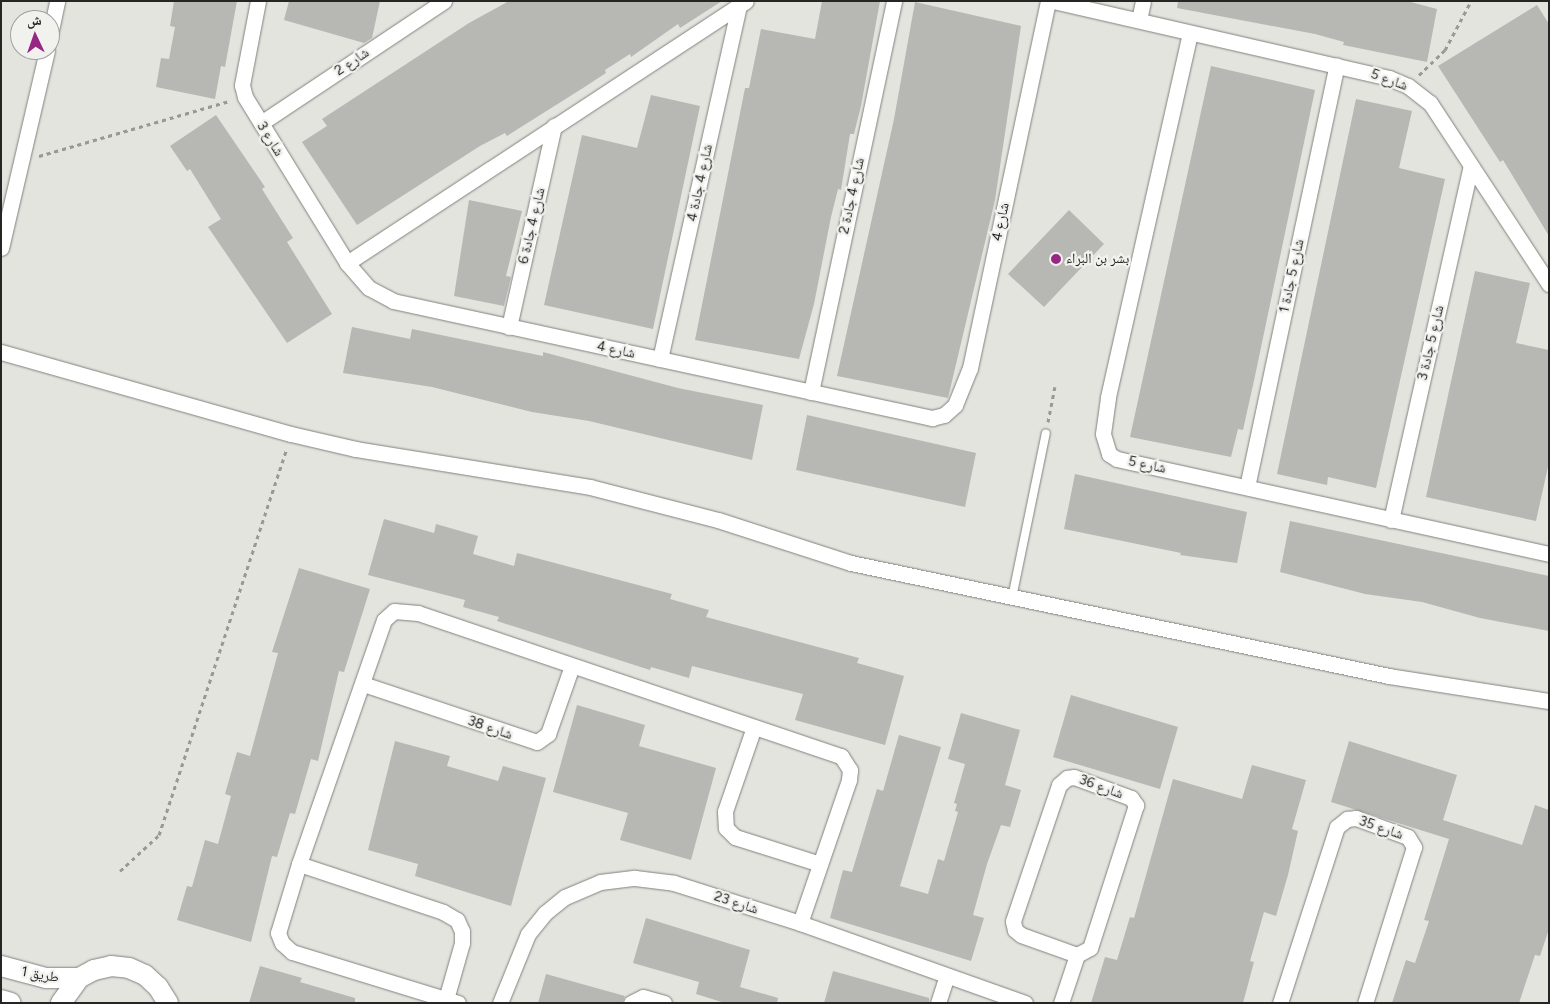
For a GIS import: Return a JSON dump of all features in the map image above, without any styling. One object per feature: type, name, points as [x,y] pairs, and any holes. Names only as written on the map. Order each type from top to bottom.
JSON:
[{"type":"street","points":[[245,97],[242,85],[258,1]]},
{"type":"street","name":"شارع 2","points":[[261,123],[444,1]]},
{"type":"street","name":"شارع 4 جادة 2","points":[[811,392],[894,1]]},
{"type":"street","name":"شارع 4","points":[[347,263],[369,288],[393,301],[932,418],[944,415],[955,405],[970,368],[1048,1]]},
{"type":"street","points":[[1053,1],[1109,7],[1139,20],[1143,1]]},
{"type":"street","points":[[347,263],[742,4]]},
{"type":"street","name":"شارع 4 جادة 4","points":[[660,359],[742,4]]},
{"type":"street","name":"شارع 5","points":[[1139,20],[1337,65],[1389,78],[1408,86],[1430,103],[1549,284]]},
{"type":"street","name":"شارع 5","points":[[1190,33],[1108,398],[1104,445],[1117,458],[1391,520],[1548,549]]},
{"type":"street","points":[[1,248],[23,161],[45,60]]},
{"type":"street","name":"شارع 5 جادة 1","points":[[1246,487],[1337,65]]},
{"type":"street","name":"شارع 3","points":[[245,97],[347,263]]},
{"type":"street","name":"شارع 4 جادة 6","points":[[509,327],[554,126]]},
{"type":"street","name":"شارع 5 جادة 3","points":[[1391,520],[1471,166]]},
{"type":"street","points":[[1,352],[291,434],[356,448],[590,486],[718,520],[851,563],[1389,676],[1549,701]]},
{"type":"street","points":[[299,864],[443,912],[457,920],[462,931],[462,943],[452,1001],[292,952],[282,943],[280,923],[299,864],[384,620],[394,611],[418,613],[754,727],[831,751],[847,763],[849,780],[800,923]]},
{"type":"street","name":"شارع 38","points":[[363,684],[537,742],[548,734],[572,666]]},
{"type":"street","points":[[754,727],[725,811],[726,828],[735,837],[820,864]]},
{"type":"street","name":"شارع 36","points":[[1061,1003],[1077,955],[1090,948],[1136,805],[1131,798],[1074,777],[1067,778],[1059,785],[1013,921],[1015,930],[1021,935],[1077,955]]},
{"type":"street","name":"شارع 35","points":[[1280,1003],[1337,827],[1347,819],[1356,818],[1408,837],[1414,847],[1365,1003]]},
{"type":"street","name":"شارع 23","points":[[500,1003],[525,940],[545,913],[565,897],[600,882],[635,878],[674,883],[800,923],[1025,1003]]},
{"type":"street","name":"طريق 1","points":[[1,966],[46,978],[79,978]]},
{"type":"street","points":[[61,1003],[79,978],[94,970],[111,966],[129,968],[145,975],[158,987],[168,1003]]},
{"type":"street","points":[[938,1003],[947,976]]},
{"type":"street","points":[[631,1003],[643,997],[664,1003]]},
{"type":"street","points":[[1,1000],[12,1003]]},
{"type":"lane","points":[[1012,598],[1046,432]]},
{"type":"path","points":[[1408,86],[1445,50],[1471,1]]},
{"type":"path","points":[[23,161],[245,97]]},
{"type":"path","points":[[1046,432],[1055,387]]},
{"type":"path","points":[[120,871],[159,835],[291,434]]},
{"type":"building","points":[[174,1],[237,1],[225,67],[221,66],[215,99],[156,87],[161,58],[169,59],[175,27],[170,26]]},
{"type":"building","points":[[289,1],[380,1],[372,38],[364,43],[284,20]]},
{"type":"building","points":[[509,1],[722,1],[680,28],[678,24],[631,57],[630,54],[605,70],[606,73],[507,136],[505,133],[480,146],[357,225],[302,142],[327,126],[322,119],[469,23]]},
{"type":"building","points":[[822,1],[880,1],[861,106],[854,134],[850,134],[841,190],[838,189],[831,217],[814,304],[799,359],[695,340],[745,88],[749,88],[761,29],[815,39]]},
{"type":"building","points":[[1178,1],[1407,1],[1437,9],[1427,62],[1343,45],[1344,42],[1315,34],[1177,8]]},
{"type":"building","points":[[915,2],[1021,26],[995,200],[948,398],[837,376],[894,119]]},
{"type":"building","points":[[1537,5],[1549,24],[1549,236],[1503,160],[1500,162],[1438,66]]},
{"type":"building","points":[[1211,66],[1315,90],[1243,430],[1238,429],[1231,457],[1130,437]]},
{"type":"building","points":[[651,95],[700,106],[653,329],[544,305],[582,135],[637,148]]},
{"type":"building","points":[[1356,99],[1412,111],[1399,168],[1445,179],[1376,488],[1328,477],[1327,485],[1277,474]]},
{"type":"building","points":[[216,115],[265,187],[262,189],[293,238],[287,242],[332,314],[287,343],[208,227],[221,219],[190,169],[187,171],[170,146]]},
{"type":"building","points":[[469,200],[522,211],[506,276],[511,277],[504,306],[454,296]]},
{"type":"building","name":"بشر بن البراء","points":[[1069,210],[1104,244],[1044,307],[1008,274]]},
{"type":"building","points":[[1475,271],[1530,283],[1516,343],[1549,350],[1549,462],[1536,521],[1426,497]]},
{"type":"building","points":[[352,327],[410,339],[412,329],[543,356],[543,352],[678,388],[763,405],[752,460],[589,421],[532,412],[432,387],[343,373]]},
{"type":"building","points":[[807,415],[976,453],[965,507],[796,470]]},
{"type":"building","points":[[1075,474],[1247,512],[1237,563],[1180,555],[1181,553],[1064,529]]},
{"type":"building","points":[[384,519],[434,533],[436,524],[478,536],[473,554],[514,566],[517,553],[672,594],[670,599],[709,610],[706,617],[859,658],[857,663],[904,676],[885,745],[795,720],[803,694],[692,666],[689,678],[651,667],[650,670],[497,621],[499,617],[463,607],[465,600],[368,575]]},
{"type":"building","points":[[1290,521],[1549,576],[1549,631],[1480,618],[1422,602],[1365,594],[1280,572]]},
{"type":"building","points":[[299,568],[370,589],[344,672],[339,671],[318,761],[311,759],[295,814],[290,813],[277,857],[272,856],[251,942],[177,920],[187,886],[192,887],[205,840],[218,844],[231,796],[225,794],[237,752],[250,756],[278,653],[272,652]]},
{"type":"building","points":[[1071,695],[1178,727],[1160,789],[1053,757]]},
{"type":"building","points":[[577,705],[645,725],[639,746],[716,768],[691,860],[620,840],[628,813],[553,792]]},
{"type":"building","points":[[961,713],[1020,730],[1005,785],[1021,790],[1010,827],[1001,825],[987,864],[973,915],[984,918],[971,961],[830,918],[843,870],[852,872],[877,789],[883,791],[899,735],[941,747],[900,886],[928,894],[938,859],[944,861],[958,812],[955,811],[957,804],[954,803],[965,764],[948,759]]},
{"type":"building","points":[[395,741],[450,756],[447,766],[498,781],[503,766],[546,778],[511,906],[415,876],[418,864],[368,850]]},
{"type":"building","points":[[1349,741],[1457,775],[1443,820],[1522,845],[1535,805],[1549,810],[1549,929],[1540,956],[1535,955],[1519,1003],[1392,1003],[1406,960],[1415,963],[1429,921],[1424,920],[1449,839],[1331,802]]},
{"type":"building","points":[[1252,765],[1306,780],[1292,829],[1298,831],[1288,875],[1276,916],[1264,912],[1250,961],[1254,962],[1243,1003],[1091,1003],[1105,957],[1117,960],[1130,917],[1134,918],[1173,779],[1242,799]]},
{"type":"building","points":[[646,918],[750,950],[740,987],[778,998],[777,1003],[725,1003],[696,994],[699,982],[633,963]]},
{"type":"building","points":[[260,966],[302,978],[300,982],[355,998],[355,1003],[249,1003]]},
{"type":"building","points":[[833,971],[929,998],[929,1003],[824,1003]]},
{"type":"building","points":[[546,974],[625,996],[622,1003],[538,1003]]},
{"type":"place","name":"بشر بن البراء","points":[[1056,259]]}]
